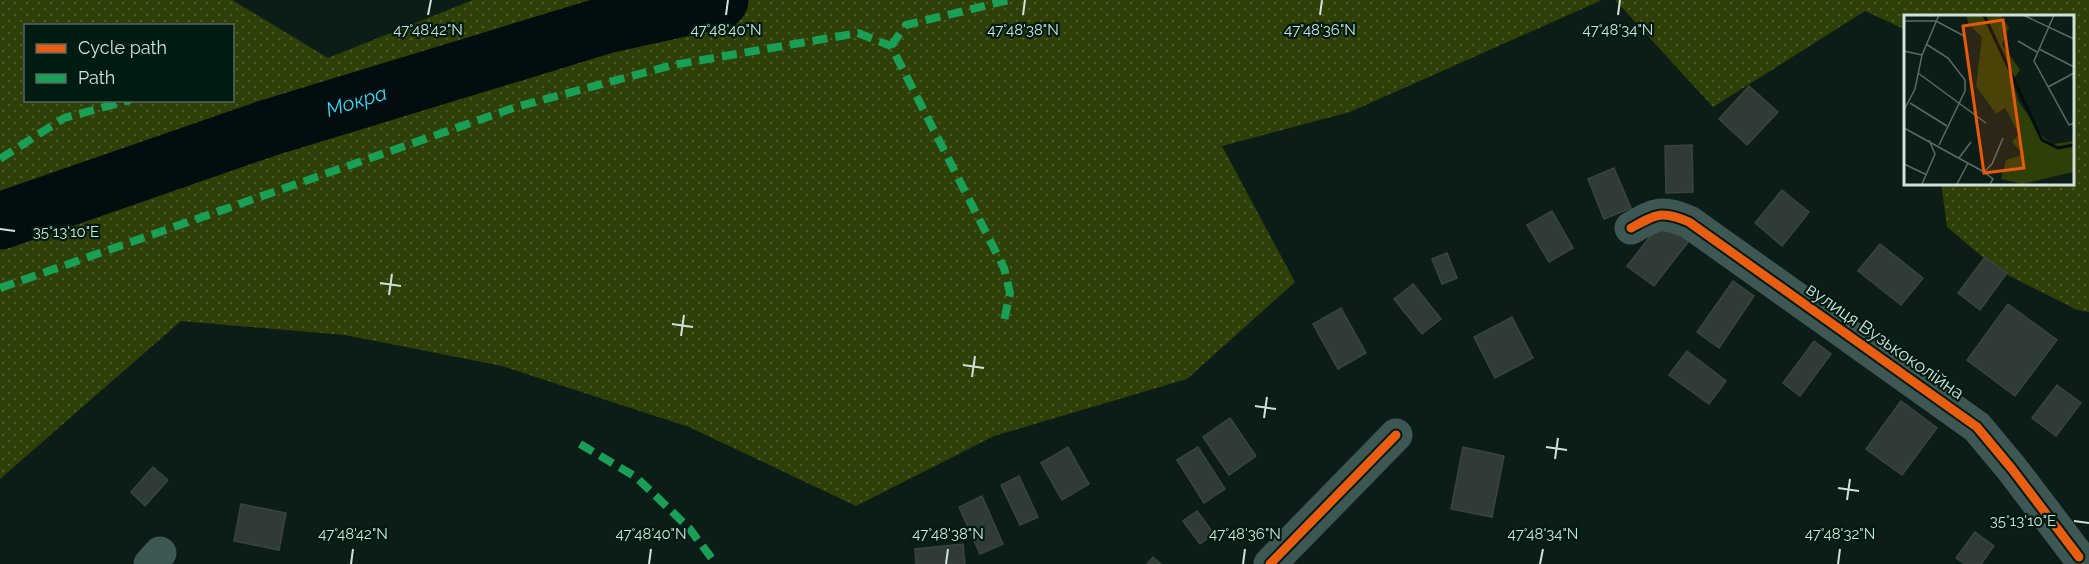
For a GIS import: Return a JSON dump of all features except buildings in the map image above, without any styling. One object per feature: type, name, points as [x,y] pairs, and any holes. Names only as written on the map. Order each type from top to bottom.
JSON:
[{"type":"street","name":"вулиця Вузькоколійна","points":[[1631,228],[1653,216],[1671,214],[1689,222],[1977,427],[2081,556]]},
{"type":"street","points":[[1270,564],[1396,435]]},
{"type":"green space","points":[[0,0],[232,0],[328,58],[473,0],[1602,0],[1350,112],[1222,146],[1295,282],[1187,379],[994,436],[856,506],[689,427],[502,366],[345,335],[181,321],[0,479]]},
{"type":"green space","points":[[1615,0],[2089,0],[2089,312],[2077,310],[1998,270],[1947,227],[1941,184],[2074,184],[2074,15],[1904,15],[1904,29],[1865,11],[1713,107]]},
{"type":"waterway","name":"Мокра","points":[[0,221],[268,128],[606,25],[720,0]]},
{"type":"marked path","points":[[891,46],[906,25],[1009,0]]},
{"type":"marked path","points":[[0,288],[516,107],[673,65],[858,33],[891,46],[1004,268],[1010,293],[1004,321]]},
{"type":"marked path","points":[[0,159],[64,118],[123,102]]},
{"type":"marked path","points":[[580,444],[636,477],[689,528],[716,564]]},
{"type":"cycle path","points":[[1631,228],[1659,215],[1672,216],[1689,222],[1977,427],[2079,557]]},
{"type":"cycle path","points":[[1270,564],[1396,435]]}]
